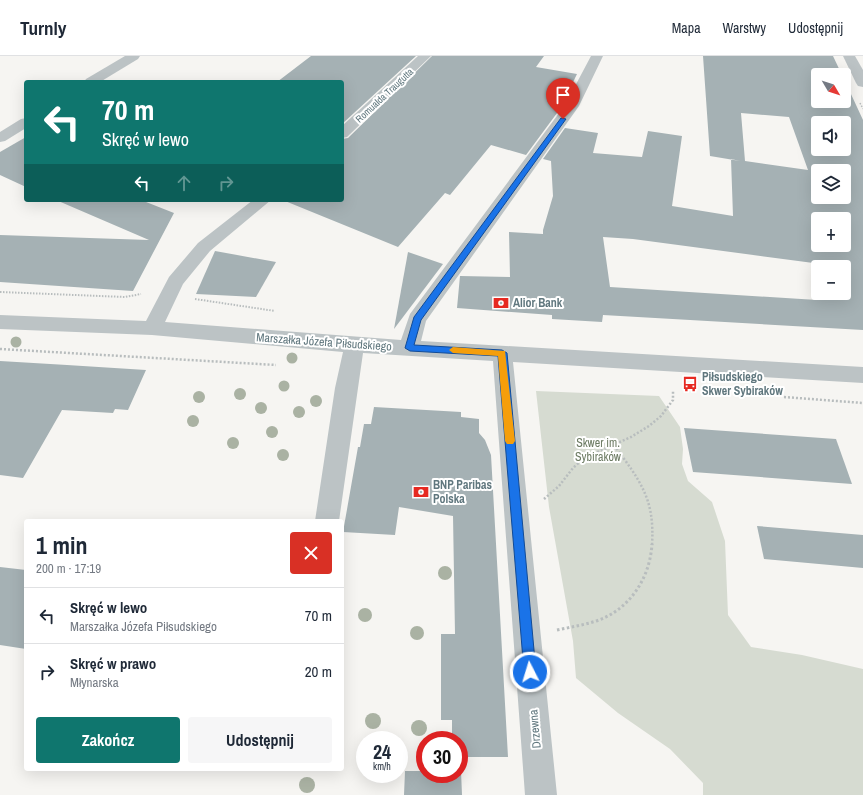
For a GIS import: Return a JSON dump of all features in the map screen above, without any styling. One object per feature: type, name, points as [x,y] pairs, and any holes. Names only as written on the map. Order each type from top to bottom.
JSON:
[{"type":"street","points":[[94,80],[134,56]]},
{"type":"street","name":"Romualda Traugutta","points":[[344,132],[425,56]]},
{"type":"street","points":[[410,348],[417,319],[572,106],[597,56]]},
{"type":"street","points":[[849,56],[863,83]]},
{"type":"street","points":[[0,138],[24,123]]},
{"type":"street","points":[[152,328],[175,281],[204,247],[260,202]]},
{"type":"street","name":"Marszałka Józefa Piłsudskiego","points":[[0,322],[152,328],[354,345],[863,375]]},
{"type":"street","points":[[327,519],[354,345]]},
{"type":"street","name":"Drzewna","points":[[502,353],[541,795]]},
{"type":"path","points":[[0,292],[125,298],[143,294],[145,289]]},
{"type":"path","points":[[0,349],[278,365]]},
{"type":"path","points":[[540,502],[559,486],[573,468],[584,458],[643,430],[661,416],[673,400],[673,390]]},
{"type":"path","points":[[553,630],[587,624],[616,611],[636,593],[645,578],[651,558],[653,532],[650,505],[640,482],[614,445]]},
{"type":"green space","name":"Skwer im. Sybiraków","points":[[536,391],[659,396],[680,427],[683,449],[682,464],[688,481],[712,502],[725,541],[728,615],[751,647],[802,655],[863,669],[863,795],[703,795],[703,783],[670,749],[618,713],[576,678],[573,641],[549,507]]},
{"type":"building","points":[[311,56],[416,56],[344,122],[344,80],[280,80]]},
{"type":"building","points":[[432,56],[544,56],[536,67],[577,74],[560,109],[526,155],[491,145],[450,195],[445,193],[398,247],[287,202],[344,202],[344,139],[348,138]]},
{"type":"building","points":[[703,56],[833,56],[839,68],[811,68],[811,108],[851,108],[851,94],[863,120],[863,330],[603,315],[602,322],[552,319],[552,315],[457,308],[460,276],[510,277],[509,232],[543,234],[553,196],[551,161],[543,159],[565,128],[598,133],[593,153],[642,157],[648,131],[682,136],[672,206],[733,216],[731,160],[710,156]],"holes":[[[741,113],[789,117],[808,170],[745,161]],[[603,237],[633,239],[811,263],[811,260],[851,260],[851,300],[811,300],[610,287]]]},
{"type":"building","points":[[24,138],[24,186],[0,175],[0,152]]},
{"type":"building","points":[[61,202],[146,202],[174,213],[133,291],[0,282],[0,235],[149,240]]},
{"type":"building","points":[[215,251],[276,262],[256,297],[196,294]]},
{"type":"building","points":[[408,252],[443,264],[394,329]]},
{"type":"building","points":[[0,361],[146,370],[128,410],[115,409],[113,413],[62,410],[23,478],[0,475]]},
{"type":"building","name":"BNP Paribas Polska","points":[[374,407],[461,412],[461,417],[479,419],[479,433],[485,440],[491,455],[508,757],[468,757],[468,731],[452,731],[452,720],[441,720],[441,634],[455,634],[453,516],[399,507],[395,535],[344,532],[358,447],[360,447],[364,424],[371,424]]},
{"type":"building","points":[[684,428],[836,439],[852,484],[693,472]]},
{"type":"building","points":[[757,526],[863,535],[863,568],[764,559]]},
{"type":"building","points":[[0,567],[24,570],[24,649],[0,645]]},
{"type":"building","points":[[408,771],[416,771],[416,783],[462,783],[462,795],[404,795],[404,783],[408,783]]},
{"type":"slow traffic","points":[[453,350],[502,353],[510,441]]},
{"type":"place","name":"Alior Bank","points":[[501,303]]},
{"type":"place","name":"Piłsudskiego Skwer Sybiraków","points":[[690,384]]},
{"type":"place","name":"BNP Paribas Polska","points":[[421,492]]},
{"type":"route","points":[[530,672],[502,353],[410,348],[417,319],[563,119]]}]
